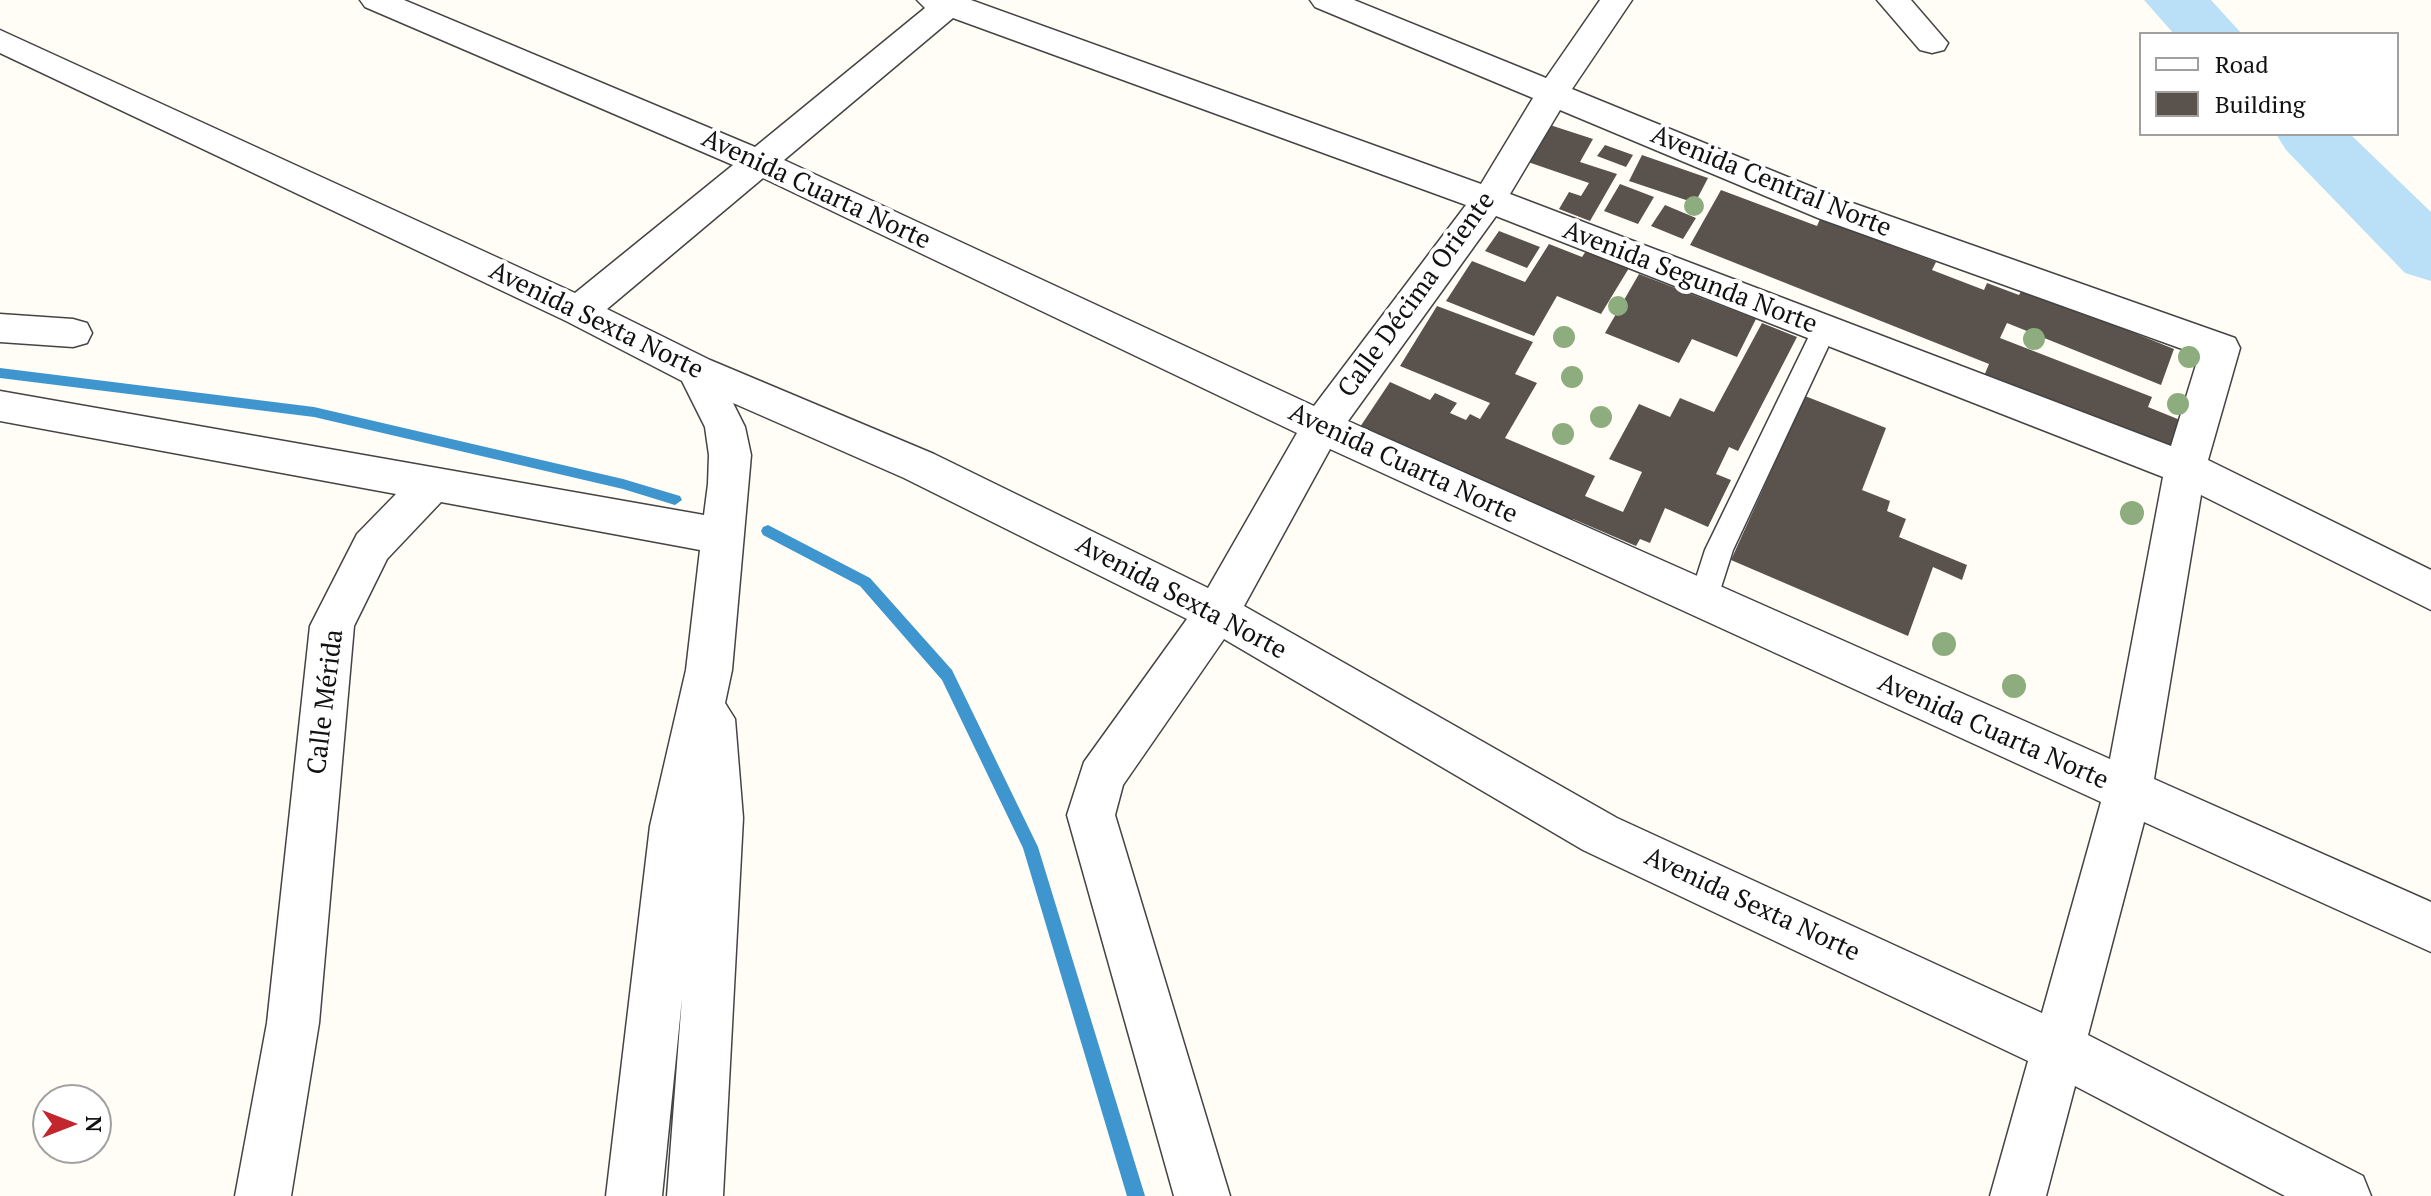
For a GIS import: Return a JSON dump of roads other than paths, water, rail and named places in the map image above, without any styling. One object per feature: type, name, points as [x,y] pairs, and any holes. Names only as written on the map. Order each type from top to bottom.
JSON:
[{"type":"street","name":"Avenida Cuarta Norte","points":[[376,0],[759,162],[1321,427],[2431,927]]},
{"type":"street","name":"Avenida Central Norte","points":[[1326,0],[1831,209],[2221,348],[2185,468]]},
{"type":"street","name":"Calle Décima Oriente","points":[[1202,1196],[1091,815],[1101,777],[1217,613],[1321,427],[1489,200],[1552,94],[1616,0]]},
{"type":"street","points":[[1893,0],[1932,43]]},
{"type":"street","points":[[579,311],[945,2]]},
{"type":"street","name":"Avenida Segunda Norte","points":[[945,2],[1489,200],[2185,468],[2431,591]]},
{"type":"street","name":"Avenida Sexta Norte","points":[[0,40],[579,311],[696,371],[919,466],[1217,613],[1600,834],[2056,1047],[2343,1196]]},
{"type":"street","points":[[0,328],[73,333]]},
{"type":"street","points":[[634,1196],[674,826],[709,670],[730,455],[717,407],[696,371]]},
{"type":"street","points":[[0,406],[722,536]]},
{"type":"street","points":[[2018,1196],[2056,1047],[2128,793],[2185,468]]},
{"type":"street","name":"Calle Mérida","points":[[263,1196],[293,1023],[332,626],[372,547],[432,484]]},
{"type":"street","points":[[695,1196],[719,818],[709,670]]},
{"type":"lane","points":[[1703,600],[1719,550],[1824,330]]},
{"type":"waterway","points":[[2175,0],[2208,32]]},
{"type":"waterway","points":[[2312,136],[2431,255]]},
{"type":"waterway","points":[[0,373],[314,412],[623,484],[675,500]]},
{"type":"waterway","points":[[768,531],[865,582],[947,675],[1030,847],[1136,1196]]}]
